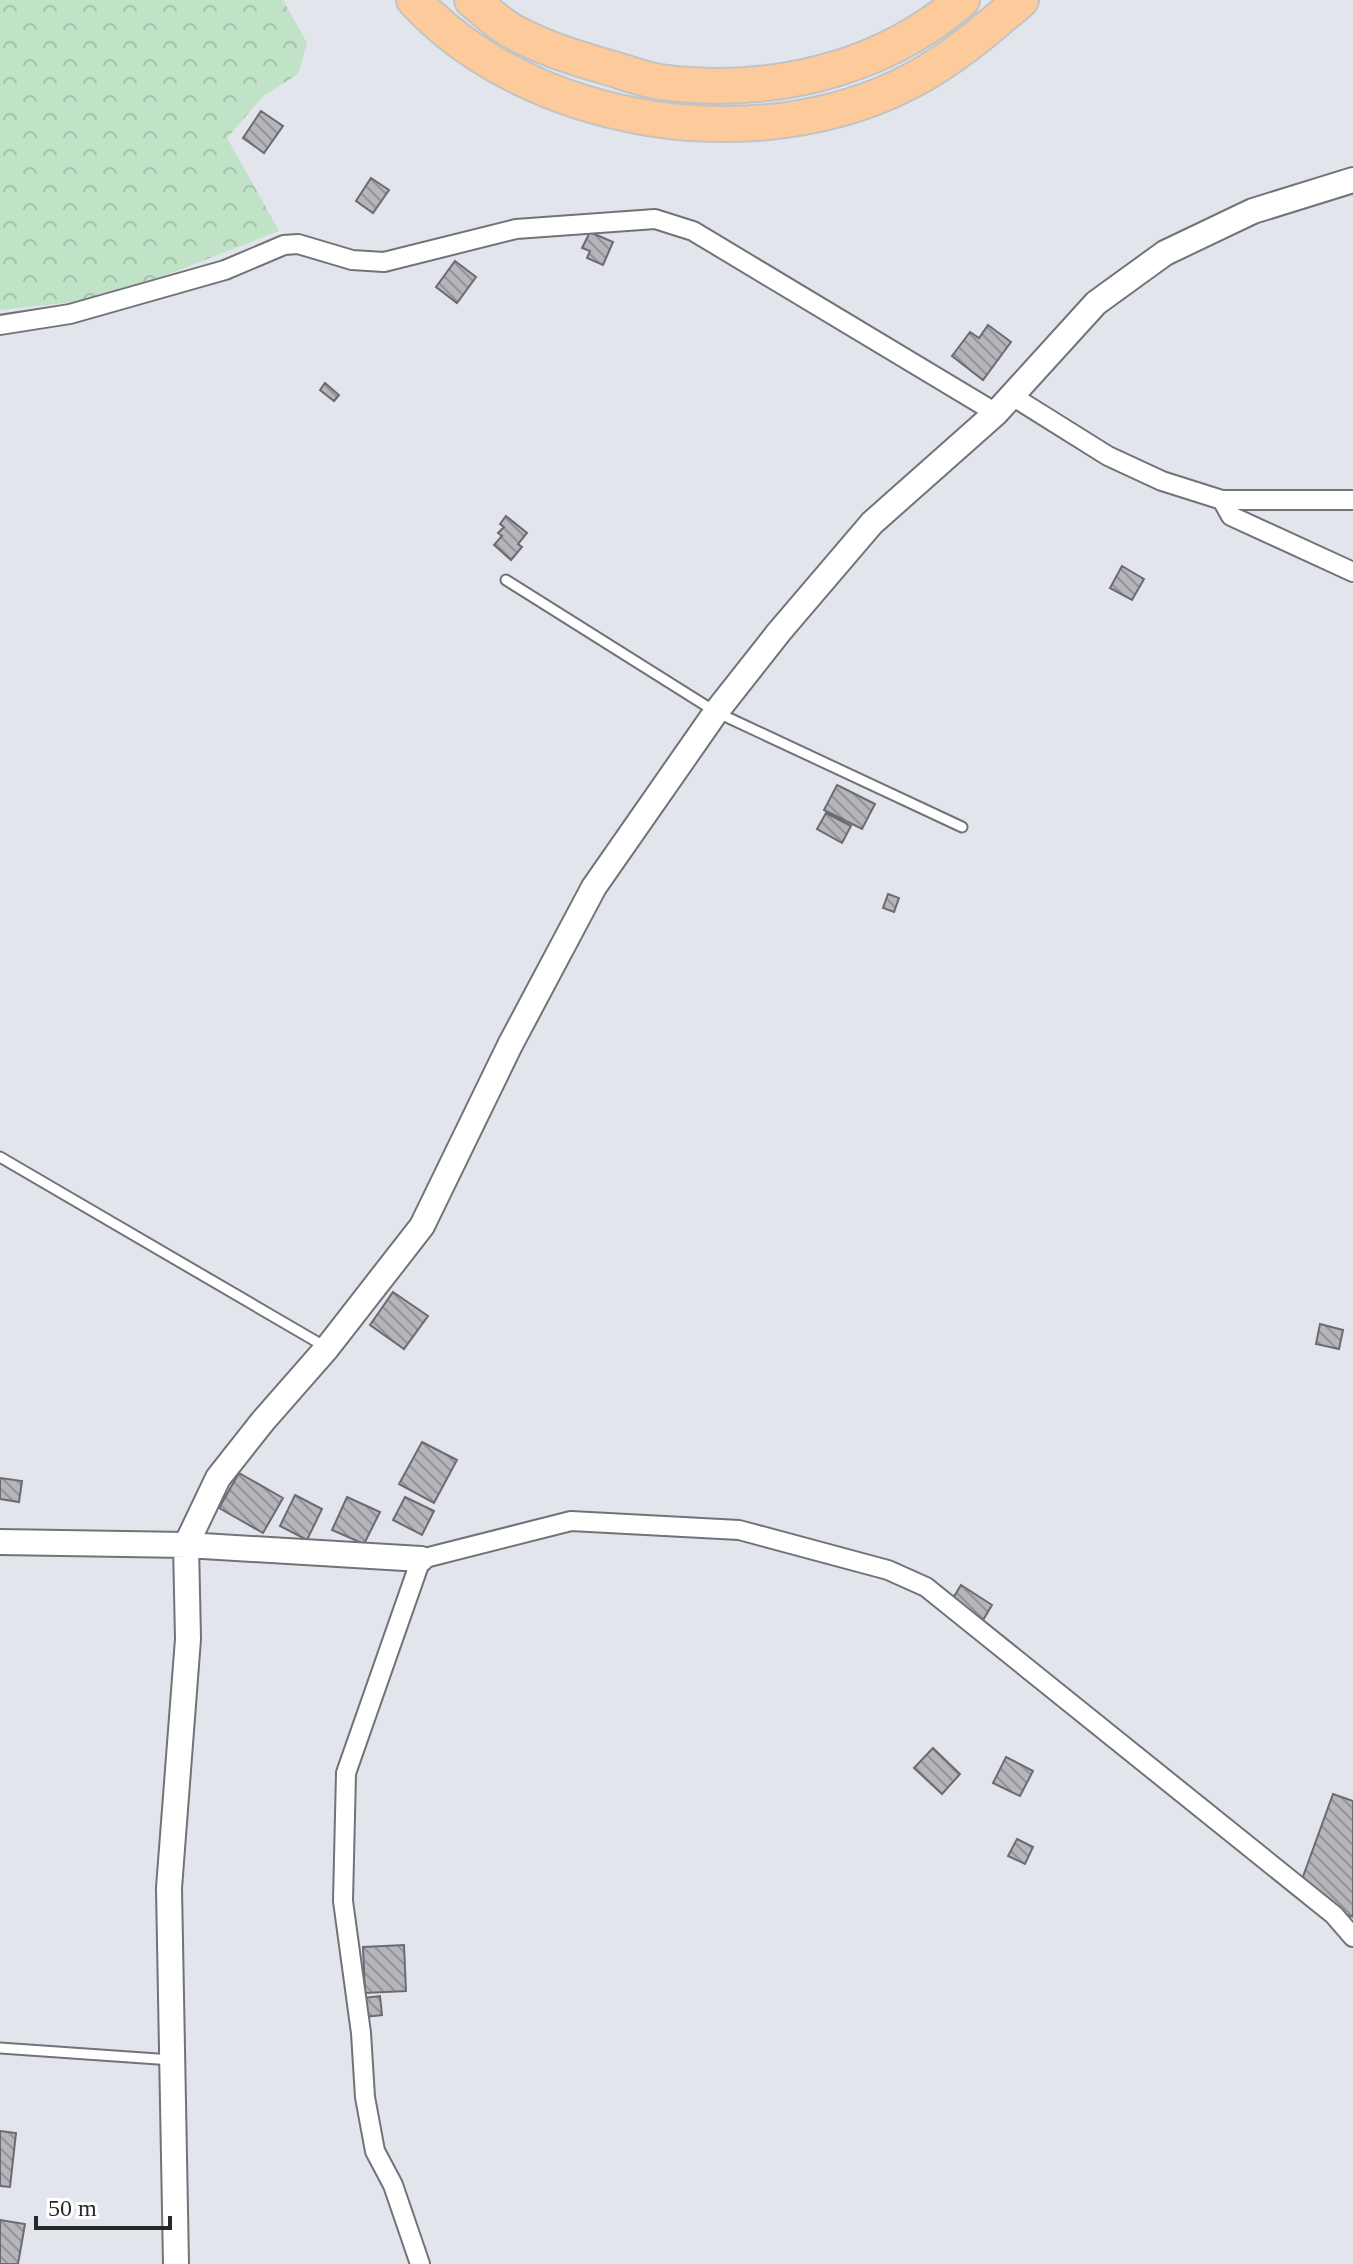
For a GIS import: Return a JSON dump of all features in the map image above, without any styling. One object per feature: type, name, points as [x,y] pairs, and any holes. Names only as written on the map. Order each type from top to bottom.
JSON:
[{"type":"highway","points":[[414,0],[429,16],[489,63],[556,94],[650,120],[707,124],[780,122],[843,108],[908,83],[968,45],[1021,0]]},
{"type":"highway","points":[[472,0],[510,29],[569,57],[657,81],[708,85],[776,84],[831,71],[891,48],[962,0]]},
{"type":"street","points":[[176,2264],[169,1888],[188,1639],[186,1545],[218,1478],[327,1348],[422,1226],[510,1045],[594,887],[716,712],[872,523],[1004,405],[1096,303],[1165,253],[1253,211],[1353,180]]},
{"type":"street","points":[[0,325],[70,314],[225,270],[284,245],[298,244],[352,260],[384,262],[516,229],[655,219],[693,231],[1004,405],[1162,481],[1222,500],[1353,500]]},
{"type":"street","points":[[1222,500],[1231,516],[1353,572]]},
{"type":"street","points":[[0,1542],[186,1545],[421,1559],[571,1521],[739,1530],[888,1570],[926,1587],[1334,1915],[1353,1937]]},
{"type":"street","points":[[420,2264],[393,2185],[375,2151],[365,2097],[361,2033],[343,1901],[346,1773],[421,1559]]},
{"type":"lane","points":[[506,580],[716,712],[962,827]]},
{"type":"lane","points":[[0,1157],[327,1348]]},
{"type":"lane","points":[[0,2048],[172,2060]]},
{"type":"green space","points":[[0,0],[283,0],[307,43],[298,74],[263,96],[227,138],[279,231],[166,275],[73,302],[0,310]]},
{"type":"building","points":[[261,111],[283,126],[264,153],[243,138]]},
{"type":"building","points":[[371,178],[389,190],[373,213],[356,201]]},
{"type":"building","points":[[590,232],[613,242],[603,265],[587,258],[590,251],[582,248]]},
{"type":"building","points":[[455,261],[476,277],[457,303],[436,287]]},
{"type":"building","points":[[988,325],[1011,342],[983,380],[952,356],[970,332],[979,338]]},
{"type":"building","points":[[325,383],[339,395],[334,401],[320,390]]},
{"type":"building","points":[[506,516],[527,533],[518,544],[522,547],[511,560],[494,545],[502,536],[498,533],[504,527],[500,524]]},
{"type":"building","points":[[1122,566],[1144,579],[1132,600],[1110,588]]},
{"type":"building","points":[[837,785],[875,804],[862,829],[824,810]]},
{"type":"building","points":[[826,813],[851,826],[842,843],[817,829]]},
{"type":"building","points":[[888,894],[899,898],[894,912],[883,908]]},
{"type":"building","points":[[393,1292],[428,1316],[404,1349],[370,1325]]},
{"type":"building","points":[[1320,1324],[1343,1330],[1339,1349],[1316,1344]]},
{"type":"building","points":[[422,1442],[457,1460],[434,1503],[399,1484]]},
{"type":"building","points":[[239,1473],[283,1498],[263,1533],[219,1508]]},
{"type":"building","points":[[0,1478],[22,1481],[19,1502],[0,1499]]},
{"type":"building","points":[[295,1495],[322,1509],[307,1540],[280,1526]]},
{"type":"building","points":[[347,1497],[380,1512],[364,1544],[332,1530]]},
{"type":"building","points":[[405,1497],[434,1511],[422,1535],[393,1520]]},
{"type":"building","points":[[961,1585],[992,1605],[983,1620],[952,1600]]},
{"type":"building","points":[[933,1748],[960,1774],[942,1794],[914,1768]]},
{"type":"building","points":[[1006,1757],[1033,1771],[1020,1796],[993,1783]]},
{"type":"building","points":[[1333,1794],[1353,1801],[1353,1917],[1296,1896]]},
{"type":"building","points":[[1017,1839],[1033,1847],[1025,1864],[1008,1856]]},
{"type":"building","points":[[404,1945],[406,1991],[365,1993],[363,1947]]},
{"type":"building","points":[[380,1996],[382,2015],[365,2017],[364,1998]]},
{"type":"building","points":[[0,2131],[16,2133],[10,2187],[0,2186]]},
{"type":"building","points":[[0,2220],[25,2224],[18,2264],[0,2264]]}]
